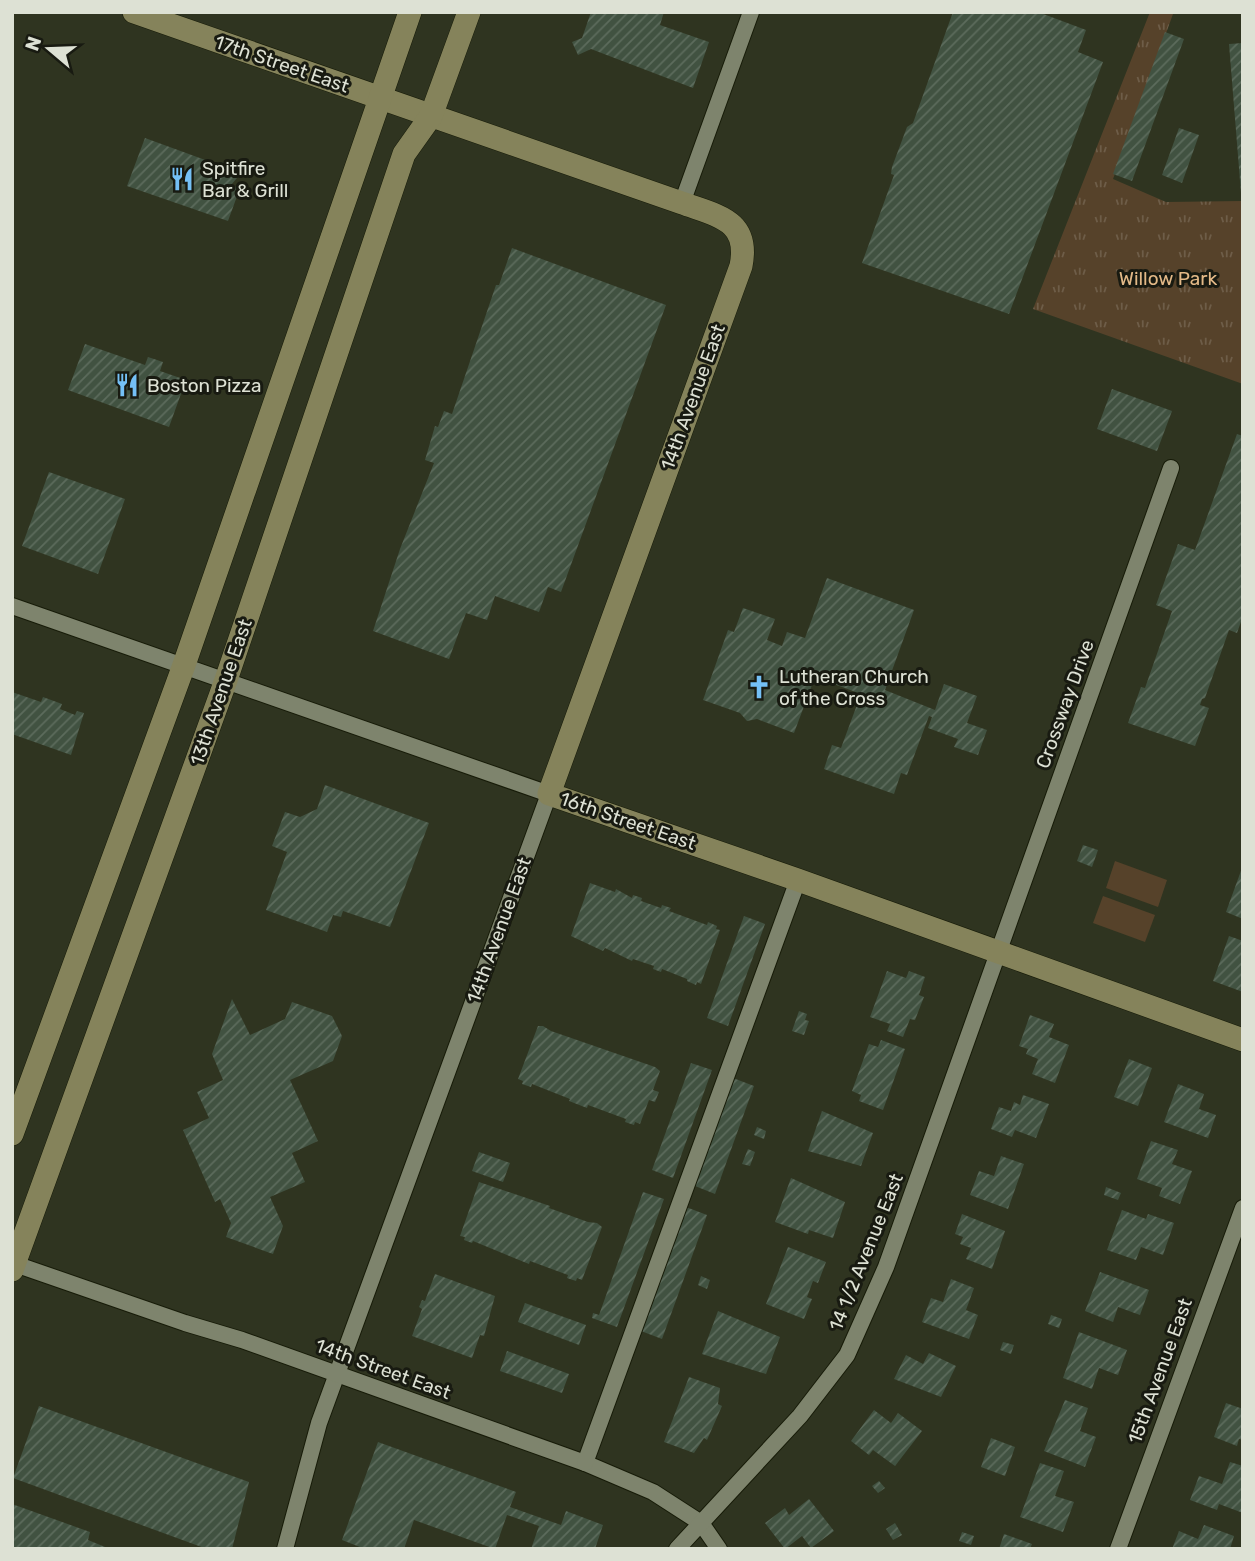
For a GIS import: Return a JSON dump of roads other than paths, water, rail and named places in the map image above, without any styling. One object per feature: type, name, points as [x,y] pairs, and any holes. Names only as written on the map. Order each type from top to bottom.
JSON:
[{"type":"main road","name":"17th Street East","points":[[134,12],[682,203]]},
{"type":"main road","points":[[12,1134],[184,665],[378,98],[410,12]]},
{"type":"main road","name":"13th Avenue East","points":[[13,1266],[226,680],[404,154],[430,116],[469,12]]},
{"type":"main road","name":"14th Avenue East","points":[[549,794],[741,266],[743,241],[730,222],[682,203]]},
{"type":"main road","name":"16th Street East","points":[[549,794],[798,880],[1243,1040]]},
{"type":"street","points":[[682,203],[751,12]]},
{"type":"street","name":"Crossway Drive","points":[[998,954],[1171,468]]},
{"type":"street","name":"16th Street East","points":[[12,606],[549,794]]},
{"type":"street","name":"14th Avenue East","points":[[285,1549],[319,1423],[549,794]]},
{"type":"street","points":[[585,1464],[798,880]]},
{"type":"street","name":"14 1/2 Avenue East","points":[[677,1549],[800,1416],[847,1355],[886,1267],[998,954]]},
{"type":"street","name":"15th Avenue East","points":[[1118,1549],[1243,1208]]},
{"type":"street","name":"14th Street East","points":[[13,1266],[185,1324],[242,1340],[585,1464],[653,1492],[701,1523],[719,1549]]},
{"type":"place","name":"Spitfire Bar & Grill","points":[[182,179]]},
{"type":"place","name":"Boston Pizza","points":[[127,385]]},
{"type":"place","name":"Lutheran Church of the Cross","points":[[759,687]]},
{"type":"park label","name":"Willow Park","points":[[1168,278]]}]
